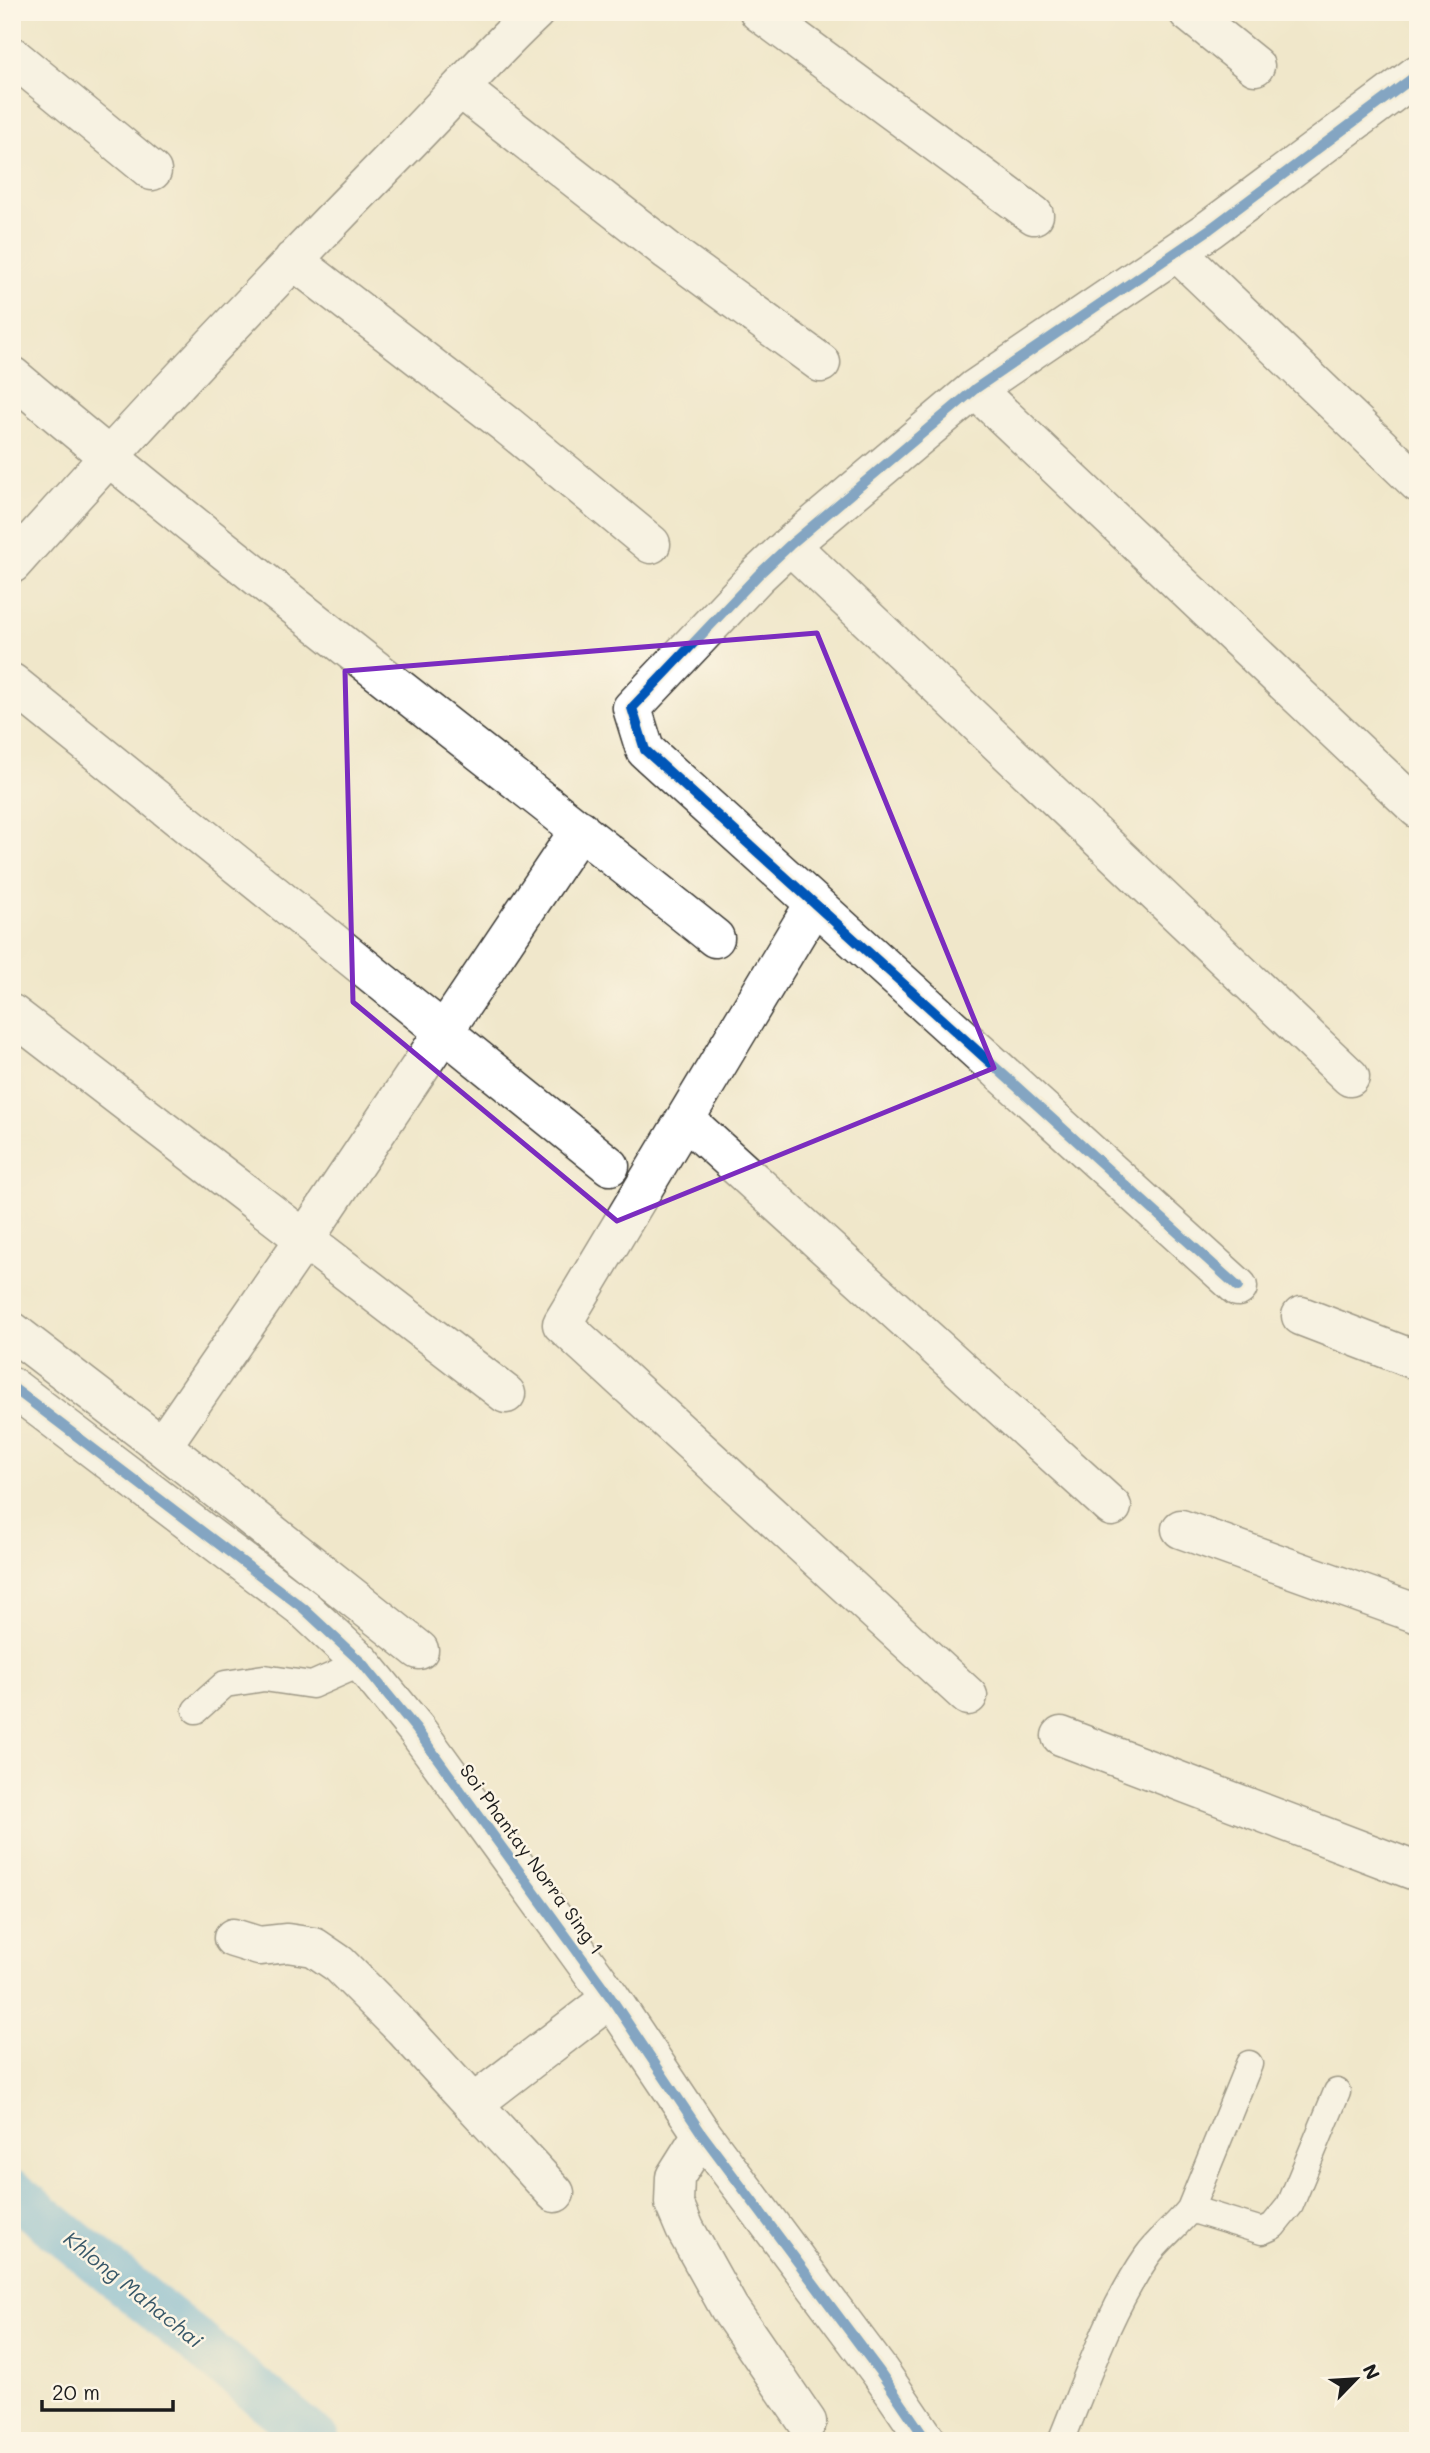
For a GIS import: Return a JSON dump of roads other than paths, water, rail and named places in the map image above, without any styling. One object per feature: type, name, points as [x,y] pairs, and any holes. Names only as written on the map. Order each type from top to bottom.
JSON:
[{"type":"street","points":[[12,564],[108,457],[293,260],[461,89],[497,48],[536,12]]},
{"type":"street","points":[[760,12],[1034,215]]},
{"type":"street","points":[[1188,12],[1255,66]]},
{"type":"street","points":[[12,56],[152,171]]},
{"type":"street","points":[[1238,1287],[645,750],[632,708],[790,545],[975,389],[1177,252],[1418,74]]},
{"type":"street","points":[[461,89],[668,251],[821,363]]},
{"type":"street","points":[[1177,252],[1418,483]]},
{"type":"street","points":[[293,260],[507,425],[651,544]]},
{"type":"street","points":[[12,376],[108,457],[715,938]]},
{"type":"street","points":[[975,389],[1418,809]]},
{"type":"street","points":[[790,545],[1350,1077]]},
{"type":"street","points":[[12,683],[445,1030],[610,1166]]},
{"type":"street","points":[[162,1446],[580,830]]},
{"type":"street","points":[[814,904],[562,1324],[968,1696]]},
{"type":"street","points":[[12,1014],[306,1237],[506,1394]]},
{"type":"street","points":[[684,1119],[1112,1507]]},
{"type":"street","points":[[1301,1316],[1418,1361]]},
{"type":"street","points":[[12,1331],[419,1650]]},
{"type":"street","name":"Soi Phantay Norra Sing 1","points":[[12,1387],[303,1608],[362,1664],[416,1729],[611,1998],[702,2134],[880,2372],[927,2441]]},
{"type":"street","points":[[1181,1529],[1418,1614]]},
{"type":"street","points":[[1061,1735],[1418,1871]]},
{"type":"street","points":[[233,1938],[259,1946],[287,1943],[314,1947],[339,1964],[403,2028],[555,2193]]},
{"type":"street","points":[[473,2104],[611,1998]]},
{"type":"street","points":[[702,2134],[675,2177],[674,2203],[685,2229],[729,2308],[807,2422]]},
{"type":"lane","points":[[196,1710],[225,1684],[264,1678],[312,1685],[362,1664]]},
{"type":"lane","points":[[1062,2441],[1115,2307],[1149,2253],[1190,2209],[1250,2064]]},
{"type":"lane","points":[[1190,2209],[1262,2231],[1273,2226],[1290,2205],[1337,2092]]},
{"type":"waterway","name":"Khlong Mahachai","points":[[12,2192],[318,2441]]}]
